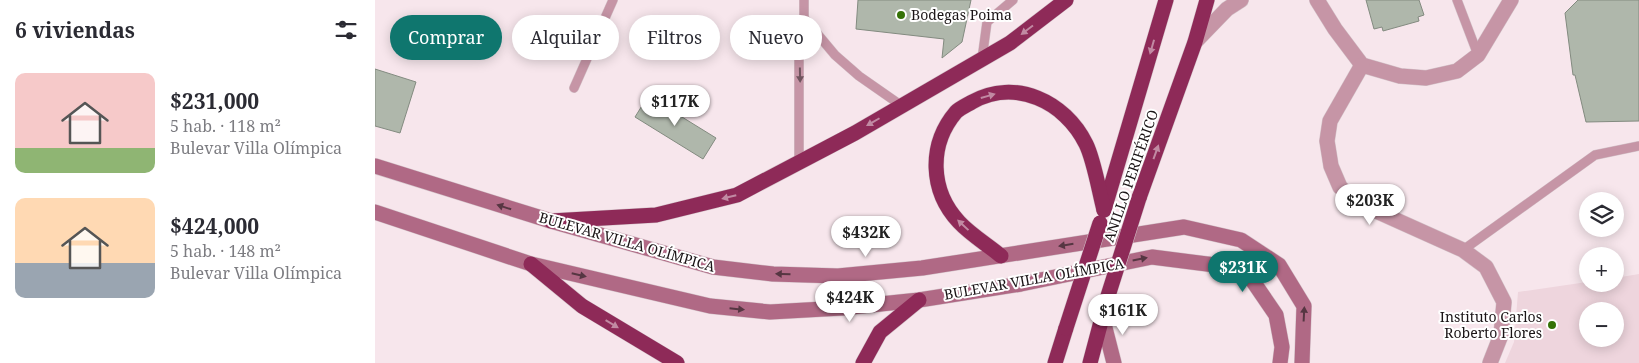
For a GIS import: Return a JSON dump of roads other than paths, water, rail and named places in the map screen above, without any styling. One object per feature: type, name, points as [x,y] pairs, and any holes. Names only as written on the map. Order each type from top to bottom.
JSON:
[{"type":"highway","points":[[551,222],[656,215],[737,194],[902,106],[1010,43],[1066,0]]},
{"type":"highway","name":"ANILLO PERIFÉRICO","points":[[1055,363],[1102,216],[1166,0]]},
{"type":"highway","name":"ANILLO PERIFÉRICO","points":[[1089,363],[1139,198],[1195,42],[1207,0]]},
{"type":"highway","points":[[1001,256],[959,222],[942,195],[935,169],[940,138],[957,111],[983,96],[1009,91],[1040,97],[1066,116],[1087,144],[1102,216]]},
{"type":"highway","points":[[531,264],[582,306],[677,363]]},
{"type":"highway","points":[[863,363],[880,332],[919,300]]},
{"type":"main road","name":"BULEVAR VILLA OLÍMPICA","points":[[375,166],[551,222],[713,267],[773,274],[838,276],[922,268],[1184,227],[1241,240],[1279,265],[1304,306],[1301,363]]},
{"type":"main road","name":"BULEVAR VILLA OLÍMPICA","points":[[375,212],[531,264],[710,306],[770,312],[842,308],[919,300],[1021,284],[1152,257],[1215,265],[1250,277],[1276,315],[1282,347],[1280,363]]},
{"type":"main road","points":[[1103,316],[1114,363]]},
{"type":"street","points":[[1195,42],[1227,8],[1241,0]]},
{"type":"street","points":[[1317,0],[1362,66],[1400,76],[1426,78],[1457,71],[1478,55],[1511,0]]},
{"type":"street","points":[[1362,66],[1330,120],[1327,141],[1331,166],[1340,187],[1356,202],[1463,250],[1486,267],[1504,302],[1501,335],[1490,363]]},
{"type":"lane","points":[[574,88],[613,0]]},
{"type":"lane","points":[[804,0],[804,15]]},
{"type":"lane","points":[[982,59],[987,22],[1013,0]]},
{"type":"lane","points":[[1457,0],[1478,55]]},
{"type":"lane","points":[[822,39],[835,55],[859,76],[902,106]]},
{"type":"lane","points":[[799,60],[799,162]]},
{"type":"lane","points":[[1463,250],[1595,155],[1639,146]]},
{"type":"place","name":"Bodegas Poima","points":[[901,15]]},
{"type":"place","name":"Instituto Carlos Roberto Flores","points":[[1552,325]]}]
